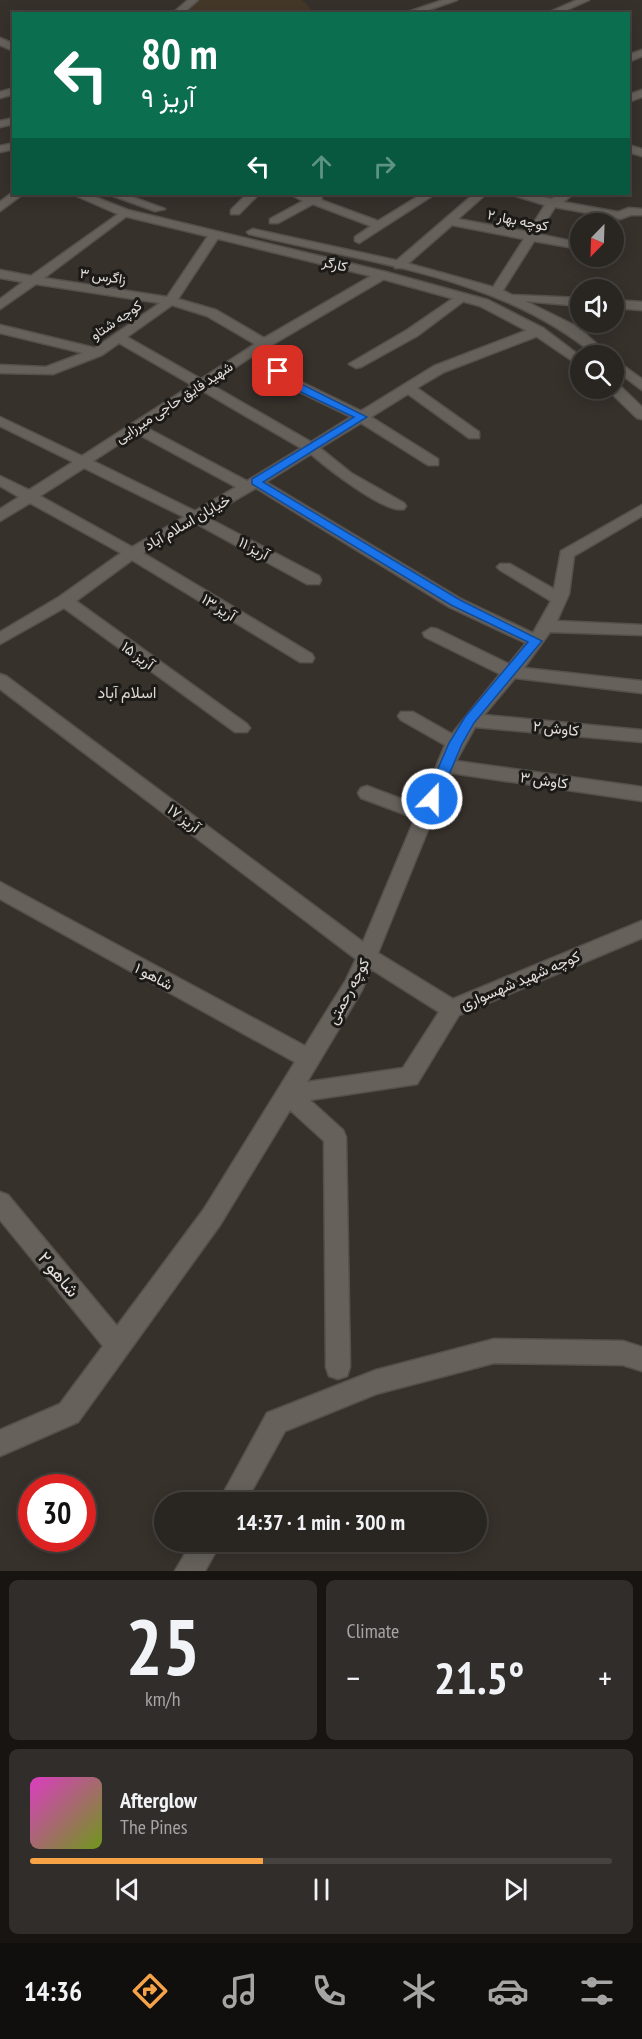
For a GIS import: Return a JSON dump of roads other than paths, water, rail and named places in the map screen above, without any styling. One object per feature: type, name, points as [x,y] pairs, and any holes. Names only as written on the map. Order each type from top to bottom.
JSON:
[{"type":"street","points":[[179,12],[194,0]]},
{"type":"street","points":[[413,12],[453,0]]},
{"type":"street","points":[[554,12],[585,0]]},
{"type":"street","points":[[0,207],[16,195]]},
{"type":"street","name":"کارگر","points":[[80,195],[124,213],[382,275],[484,303],[538,331],[570,355]]},
{"type":"street","name":"کارگر","points":[[117,195],[170,212],[399,265],[496,292],[573,330],[591,345]]},
{"type":"street","points":[[235,212],[252,195]]},
{"type":"street","points":[[298,195],[380,226]]},
{"type":"street","points":[[274,221],[323,195]]},
{"type":"street","points":[[359,239],[427,195]]},
{"type":"street","name":"شهید فایق حاجی میرزایی","points":[[0,516],[260,346],[399,265],[479,195]]},
{"type":"street","points":[[524,195],[620,216],[629,211],[642,212]]},
{"type":"street","points":[[496,292],[552,203],[566,195]]},
{"type":"street","points":[[0,305],[124,213]]},
{"type":"street","name":"کوچه بهار ۲","points":[[450,221],[570,244]]},
{"type":"street","name":"کوچه شتاو","points":[[0,369],[48,371],[97,352],[170,302],[214,235]]},
{"type":"street","name":"زاگرس ۳","points":[[0,274],[31,281],[170,302],[206,311],[260,346],[290,382],[362,417],[433,462]]},
{"type":"street","points":[[356,364],[412,333],[461,297]]},
{"type":"street","points":[[510,297],[570,301]]},
{"type":"street","points":[[624,305],[642,306]]},
{"type":"street","points":[[0,329],[97,352]]},
{"type":"street","name":"خیابان اسلام آباد","points":[[0,639],[65,601],[132,553],[251,485],[439,369],[538,331]]},
{"type":"street","points":[[118,337],[312,448],[346,476],[399,506]]},
{"type":"street","points":[[624,371],[642,386]]},
{"type":"street","points":[[408,388],[474,435]]},
{"type":"street","points":[[624,398],[642,415]]},
{"type":"street","name":"آریز ۱۱","points":[[0,421],[194,516],[313,579]]},
{"type":"street","points":[[135,427],[251,485],[455,603],[536,641]]},
{"type":"street","name":"آریز ۱۳","points":[[0,480],[132,553],[306,658]]},
{"type":"street","name":"کوچه رحمتی","points":[[0,1443],[69,1413],[212,1217],[355,984],[455,743],[470,720],[546,626],[559,598],[566,554],[642,510]]},
{"type":"street","points":[[505,567],[559,598]]},
{"type":"street","name":"آریز ۱۵","points":[[65,601],[241,728]]},
{"type":"street","points":[[546,626],[642,630]]},
{"type":"street","points":[[431,633],[511,672],[642,687]]},
{"type":"street","name":"آریز ۱۷","points":[[0,680],[367,956],[452,1009]]},
{"type":"street","points":[[407,716],[455,743]]},
{"type":"street","name":"کاوش ۲","points":[[470,720],[642,736]]},
{"type":"street","name":"کاوش ۳","points":[[446,766],[642,794]]},
{"type":"street","points":[[367,793],[425,816]]},
{"type":"street","name":"شاهو ۱","points":[[0,890],[309,1059]]},
{"type":"street","name":"کوچه شهید شهسواری","points":[[287,1094],[409,1077],[452,1009],[642,928]]},
{"type":"street","points":[[287,1094],[334,1137],[338,1367]]},
{"type":"street","name":"شاهو ۲","points":[[0,1203],[118,1346]]},
{"type":"street","points":[[237,1492],[276,1422],[376,1382],[494,1351],[623,1353],[642,1359]]},
{"type":"street","points":[[189,1571],[201,1552]]},
{"type":"district","name":"اسلام آباد","points":[[127,692]]}]
